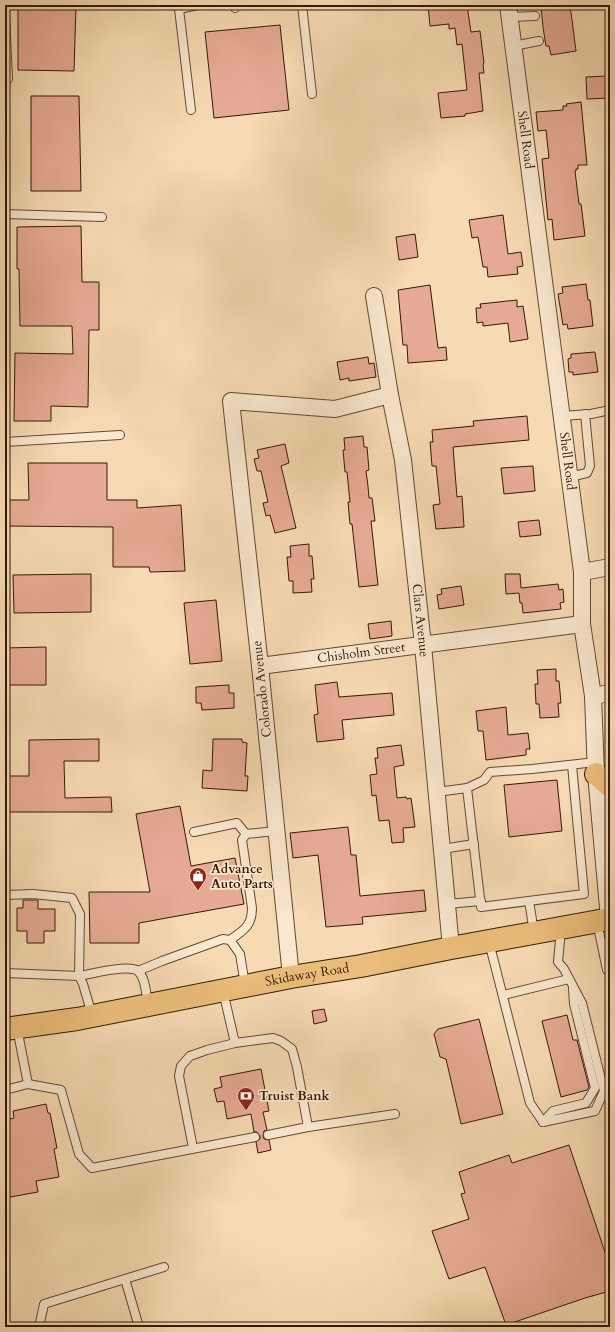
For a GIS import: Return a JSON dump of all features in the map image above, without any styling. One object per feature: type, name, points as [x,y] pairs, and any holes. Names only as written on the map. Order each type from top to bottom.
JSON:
[{"type":"main road","name":"Skidaway Road","points":[[11,1028],[92,1016],[291,976],[361,966],[605,920]]},
{"type":"street","name":"Shell Road","points":[[509,11],[582,572],[582,624],[593,696],[601,774],[605,920]]},
{"type":"street","name":"Clars Avenue","points":[[374,296],[390,394],[403,460],[423,645],[451,948]]},
{"type":"street","name":"Colorado Avenue","points":[[291,976],[260,666],[231,401],[335,409],[390,394]]},
{"type":"street","points":[[582,572],[610,567]]},
{"type":"street","name":"Chisholm Street","points":[[260,666],[582,624]]},
{"type":"street","points":[[593,696],[610,693]]},
{"type":"lane","points":[[191,110],[179,9],[198,5]]},
{"type":"lane","points":[[302,5],[312,94]]},
{"type":"lane","points":[[509,11],[535,16]]},
{"type":"lane","points":[[5,15],[8,79],[5,79]]},
{"type":"lane","points":[[513,46],[539,41]]},
{"type":"lane","points":[[5,214],[102,217]]},
{"type":"lane","points":[[562,416],[610,410]]},
{"type":"lane","points":[[569,477],[587,473],[590,466],[585,414]]},
{"type":"lane","points":[[5,442],[120,435]]},
{"type":"lane","points":[[468,788],[481,907],[584,894],[572,765]]},
{"type":"lane","points":[[436,792],[468,788],[484,780],[490,772],[572,765],[601,774]]},
{"type":"lane","points":[[194,832],[237,823],[246,834]]},
{"type":"lane","points":[[246,834],[276,831]]},
{"type":"lane","points":[[230,940],[248,925],[252,917],[242,840],[246,834]]},
{"type":"lane","points":[[442,849],[474,844]]},
{"type":"lane","points":[[8,895],[33,894],[72,898],[80,914],[79,976],[84,984],[92,1016]]},
{"type":"lane","points":[[447,904],[481,901]]},
{"type":"lane","points":[[529,901],[534,933]]},
{"type":"lane","points":[[605,920],[607,970],[610,970]]},
{"type":"lane","points":[[542,1122],[595,1111],[604,1091],[582,1003],[558,962],[561,928]]},
{"type":"lane","points":[[138,972],[223,938],[230,940],[240,954],[245,985]]},
{"type":"lane","points":[[489,941],[530,1103],[542,1122]]},
{"type":"lane","points":[[5,973],[79,976],[129,968],[138,972],[143,979],[148,1005]]},
{"type":"lane","points":[[503,995],[569,979]]},
{"type":"lane","points":[[542,1122],[553,1111],[586,1103],[595,1088],[574,1004],[573,988]]},
{"type":"lane","points":[[223,990],[235,1043]]},
{"type":"lane","points":[[11,1028],[28,1084]]},
{"type":"lane","points":[[193,1148],[179,1076],[181,1066],[190,1056],[235,1043],[273,1038],[292,1048],[297,1066],[308,1127]]},
{"type":"lane","points":[[5,1090],[28,1084],[61,1090],[79,1154],[92,1168],[255,1136]]},
{"type":"lane","points":[[268,1135],[308,1127],[395,1114]]},
{"type":"lane","points":[[39,1327],[44,1304],[164,1267]]},
{"type":"lane","points":[[125,1279],[140,1327]]},
{"type":"building","points":[[18,5],[76,5],[74,71],[18,70]]},
{"type":"building","points":[[428,5],[467,5],[471,32],[480,31],[484,63],[484,73],[479,73],[483,111],[465,114],[465,116],[441,118],[438,93],[467,90],[462,44],[457,45],[455,28],[449,29],[449,24],[430,26]]},
{"type":"building","points":[[543,5],[570,5],[576,51],[551,55],[549,46],[546,46],[541,7],[544,6]]},
{"type":"building","points":[[280,25],[289,110],[214,118],[205,32]]},
{"type":"building","points":[[607,76],[609,98],[587,99],[586,77]]},
{"type":"building","points":[[31,96],[79,96],[81,191],[31,191]]},
{"type":"building","points":[[581,102],[587,165],[578,165],[578,169],[575,171],[585,236],[554,240],[552,219],[548,220],[542,159],[549,158],[546,130],[538,131],[536,112],[563,110],[563,106],[567,106],[566,104]]},
{"type":"building","points":[[503,215],[508,254],[521,252],[523,266],[517,267],[518,274],[488,277],[487,267],[483,267],[478,237],[472,238],[469,220]]},
{"type":"building","points":[[81,226],[82,282],[99,282],[99,330],[89,330],[88,407],[51,406],[51,421],[14,421],[15,353],[73,354],[72,326],[20,326],[19,269],[17,269],[17,227]]},
{"type":"building","points":[[415,234],[418,257],[399,260],[396,237]]},
{"type":"building","points":[[586,284],[588,300],[590,300],[593,326],[568,329],[567,324],[563,325],[558,294],[563,293],[562,287]]},
{"type":"building","points":[[430,285],[438,348],[446,347],[447,360],[408,363],[407,345],[403,345],[398,290]]},
{"type":"building","points":[[517,300],[517,307],[523,306],[528,339],[510,342],[508,323],[483,326],[483,322],[477,323],[476,308],[481,308],[480,304]]},
{"type":"building","points":[[595,352],[598,372],[573,375],[573,372],[569,372],[568,359],[571,358],[571,354]]},
{"type":"building","points":[[368,357],[369,364],[374,363],[376,377],[349,381],[349,378],[340,380],[337,362]]},
{"type":"building","points":[[527,416],[529,440],[453,447],[457,497],[462,496],[464,527],[436,529],[433,505],[440,504],[436,466],[432,466],[430,442],[433,442],[432,430],[474,426],[473,421]]},
{"type":"building","points":[[363,436],[364,447],[367,447],[369,470],[366,471],[369,498],[372,498],[375,521],[371,521],[378,585],[359,587],[352,524],[350,524],[348,502],[350,502],[343,450],[345,450],[344,438]]},
{"type":"building","points":[[285,444],[289,463],[281,466],[296,528],[275,533],[270,515],[266,516],[263,503],[268,502],[261,471],[257,471],[254,459],[259,458],[257,450]]},
{"type":"building","points":[[28,463],[107,463],[107,500],[137,500],[137,508],[181,505],[185,571],[150,572],[149,567],[113,567],[113,527],[5,526],[5,500],[29,500]]},
{"type":"building","points":[[533,466],[535,491],[504,494],[501,468]]},
{"type":"building","points":[[539,520],[541,535],[520,537],[518,522]]},
{"type":"building","points":[[309,544],[309,556],[312,556],[314,579],[311,579],[312,592],[293,593],[293,581],[289,581],[287,557],[291,557],[290,546]]},
{"type":"building","points":[[91,574],[91,612],[14,613],[13,575]]},
{"type":"building","points":[[505,574],[520,574],[521,588],[558,584],[559,590],[563,589],[564,602],[560,603],[561,609],[523,613],[519,593],[506,594]]},
{"type":"building","points":[[461,586],[464,605],[439,609],[437,595],[442,594],[441,589]]},
{"type":"building","points":[[216,600],[222,661],[190,664],[184,603]]},
{"type":"building","points":[[391,621],[392,636],[370,639],[368,624]]},
{"type":"building","points":[[46,647],[46,685],[5,685],[5,648]]},
{"type":"building","points":[[556,669],[556,681],[559,681],[561,703],[558,703],[559,717],[540,718],[539,704],[536,704],[535,684],[538,684],[537,670]]},
{"type":"building","points":[[337,682],[339,697],[392,693],[394,715],[342,720],[344,739],[317,742],[314,715],[318,714],[315,685]]},
{"type":"building","points":[[229,685],[229,693],[234,693],[234,708],[202,710],[201,703],[196,703],[196,687]]},
{"type":"building","points":[[506,707],[508,735],[528,733],[530,749],[526,749],[526,755],[486,760],[483,731],[478,731],[476,711]]},
{"type":"building","points":[[99,739],[99,761],[64,761],[65,798],[111,797],[112,812],[5,812],[5,776],[29,776],[29,740]]},
{"type":"building","points":[[213,739],[242,739],[242,742],[247,743],[245,776],[248,776],[247,791],[202,788],[203,770],[212,771]]},
{"type":"building","points":[[401,745],[404,765],[394,767],[397,798],[411,798],[415,827],[403,828],[404,842],[392,843],[389,820],[379,821],[376,795],[372,796],[370,775],[377,774],[375,758],[378,758],[377,748]]},
{"type":"building","points":[[557,780],[562,831],[509,837],[504,785]]},
{"type":"building","points":[[180,806],[191,866],[235,858],[244,904],[139,923],[139,943],[90,943],[89,892],[150,892],[136,814]]},
{"type":"building","points":[[348,827],[351,855],[356,855],[360,896],[424,890],[426,911],[362,917],[363,924],[326,927],[318,855],[293,858],[290,833]]},
{"type":"building","points":[[23,900],[38,900],[38,909],[55,909],[55,931],[44,931],[44,943],[27,943],[27,931],[17,931],[17,908],[23,908]]},
{"type":"building","points":[[324,1009],[327,1021],[314,1024],[312,1011]]},
{"type":"building","points":[[567,1015],[573,1040],[577,1040],[589,1087],[587,1090],[561,1097],[542,1021]]},
{"type":"building","points":[[479,1019],[503,1114],[461,1124],[446,1059],[440,1057],[434,1034],[438,1029]]},
{"type":"building","name":"Truist Bank","points":[[261,1069],[269,1111],[263,1112],[267,1130],[264,1131],[263,1136],[264,1139],[269,1140],[271,1150],[258,1153],[256,1142],[260,1139],[260,1136],[257,1132],[254,1132],[251,1114],[227,1119],[224,1101],[217,1102],[214,1089],[222,1087],[220,1077]]},
{"type":"building","points":[[46,1104],[48,1113],[50,1113],[57,1148],[54,1149],[59,1177],[36,1181],[38,1192],[5,1198],[5,1120],[14,1118],[13,1111]]},
{"type":"building","points":[[569,1145],[610,1267],[610,1291],[506,1325],[485,1267],[449,1279],[432,1231],[469,1219],[461,1194],[465,1193],[459,1172],[509,1155],[512,1163]]},
{"type":"place","name":"Advance Auto Parts","points":[[198,891]]},
{"type":"place","name":"Truist Bank","points":[[246,1111]]}]
